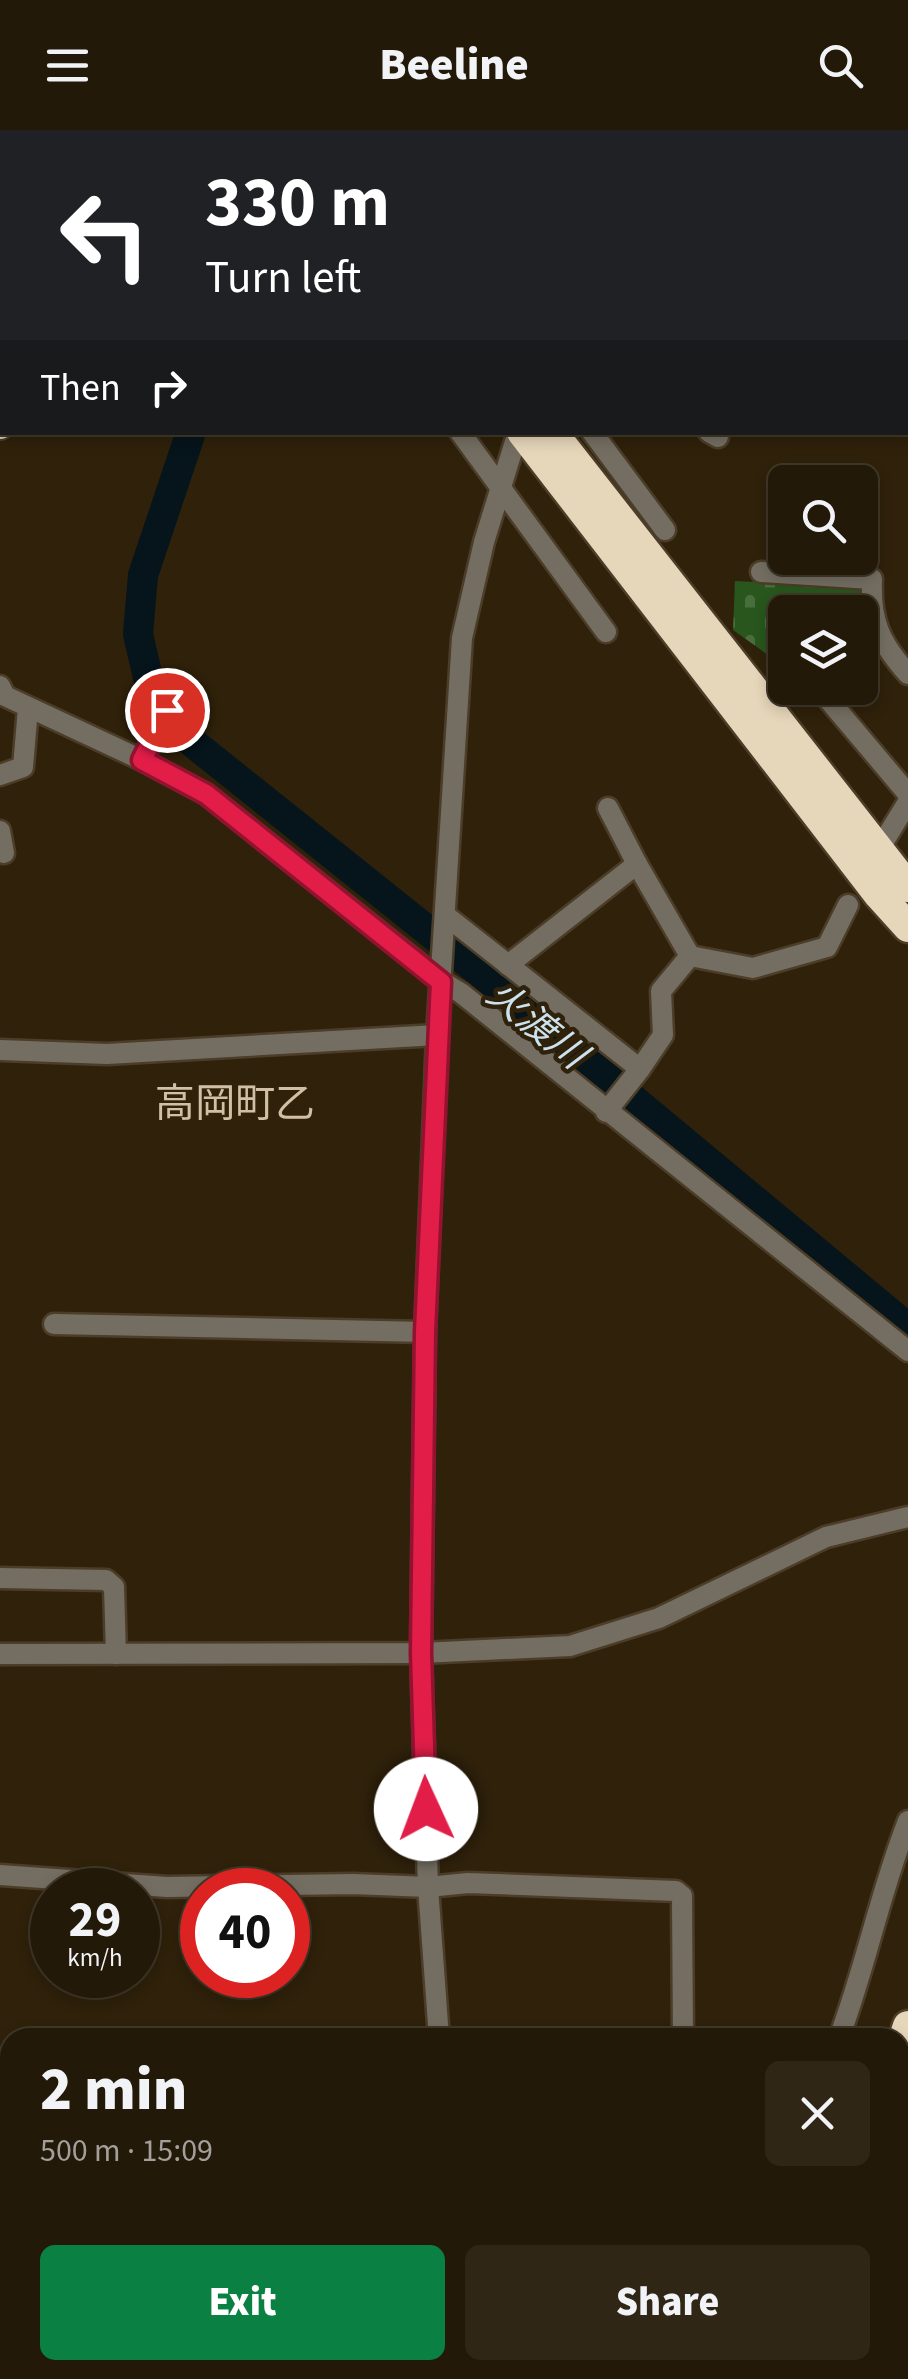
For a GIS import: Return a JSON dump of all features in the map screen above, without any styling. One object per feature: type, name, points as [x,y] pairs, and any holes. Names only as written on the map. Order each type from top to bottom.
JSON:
[{"type":"highway","points":[[527,435],[552,445],[908,887]]},
{"type":"highway","points":[[552,445],[879,895],[908,928]]},
{"type":"street","points":[[462,435],[606,632]]},
{"type":"street","points":[[438,2028],[428,1887],[421,1653],[425,1332],[437,1035],[462,638],[484,542],[519,435]]},
{"type":"street","points":[[594,435],[665,530]]},
{"type":"street","points":[[761,572],[872,578],[871,605],[884,647],[908,674]]},
{"type":"street","points":[[142,760],[182,684]]},
{"type":"street","points":[[0,686],[5,696],[206,794],[610,1108],[908,1351]]},
{"type":"street","points":[[834,705],[908,794]]},
{"type":"street","points":[[0,775],[23,767],[28,708]]},
{"type":"street","points":[[884,840],[908,802]]},
{"type":"street","points":[[608,808],[690,956],[753,968],[827,947],[848,905]]},
{"type":"street","points":[[0,831],[4,852]]},
{"type":"street","points":[[508,965],[637,864]]},
{"type":"street","points":[[445,922],[508,965],[636,1074]]},
{"type":"street","points":[[610,1108],[663,1035],[661,991],[690,956]]},
{"type":"street","points":[[0,1050],[107,1054],[437,1035]]},
{"type":"street","points":[[54,1324],[425,1332]]},
{"type":"street","points":[[0,1654],[421,1653],[570,1646],[670,1614],[826,1537],[908,1518]]},
{"type":"street","points":[[0,1578],[106,1580],[114,1588],[116,1654]]},
{"type":"street","points":[[844,2028],[908,1822]]},
{"type":"street","points":[[0,1876],[167,1887],[428,1887],[486,1883],[676,1890],[682,1896],[683,2028]]},
{"type":"green space","points":[[735,581],[864,588],[865,595],[768,595],[768,655],[733,630]]},
{"type":"waterway","name":"火渡川","points":[[190,435],[143,575],[138,634],[152,695],[193,743],[492,982],[908,1328]]},
{"type":"district","name":"高岡町乙","points":[[235,1103]]},
{"type":"route","points":[[167,710],[142,760],[206,794],[441,982],[425,1332],[421,1653],[426,1809]]}]
